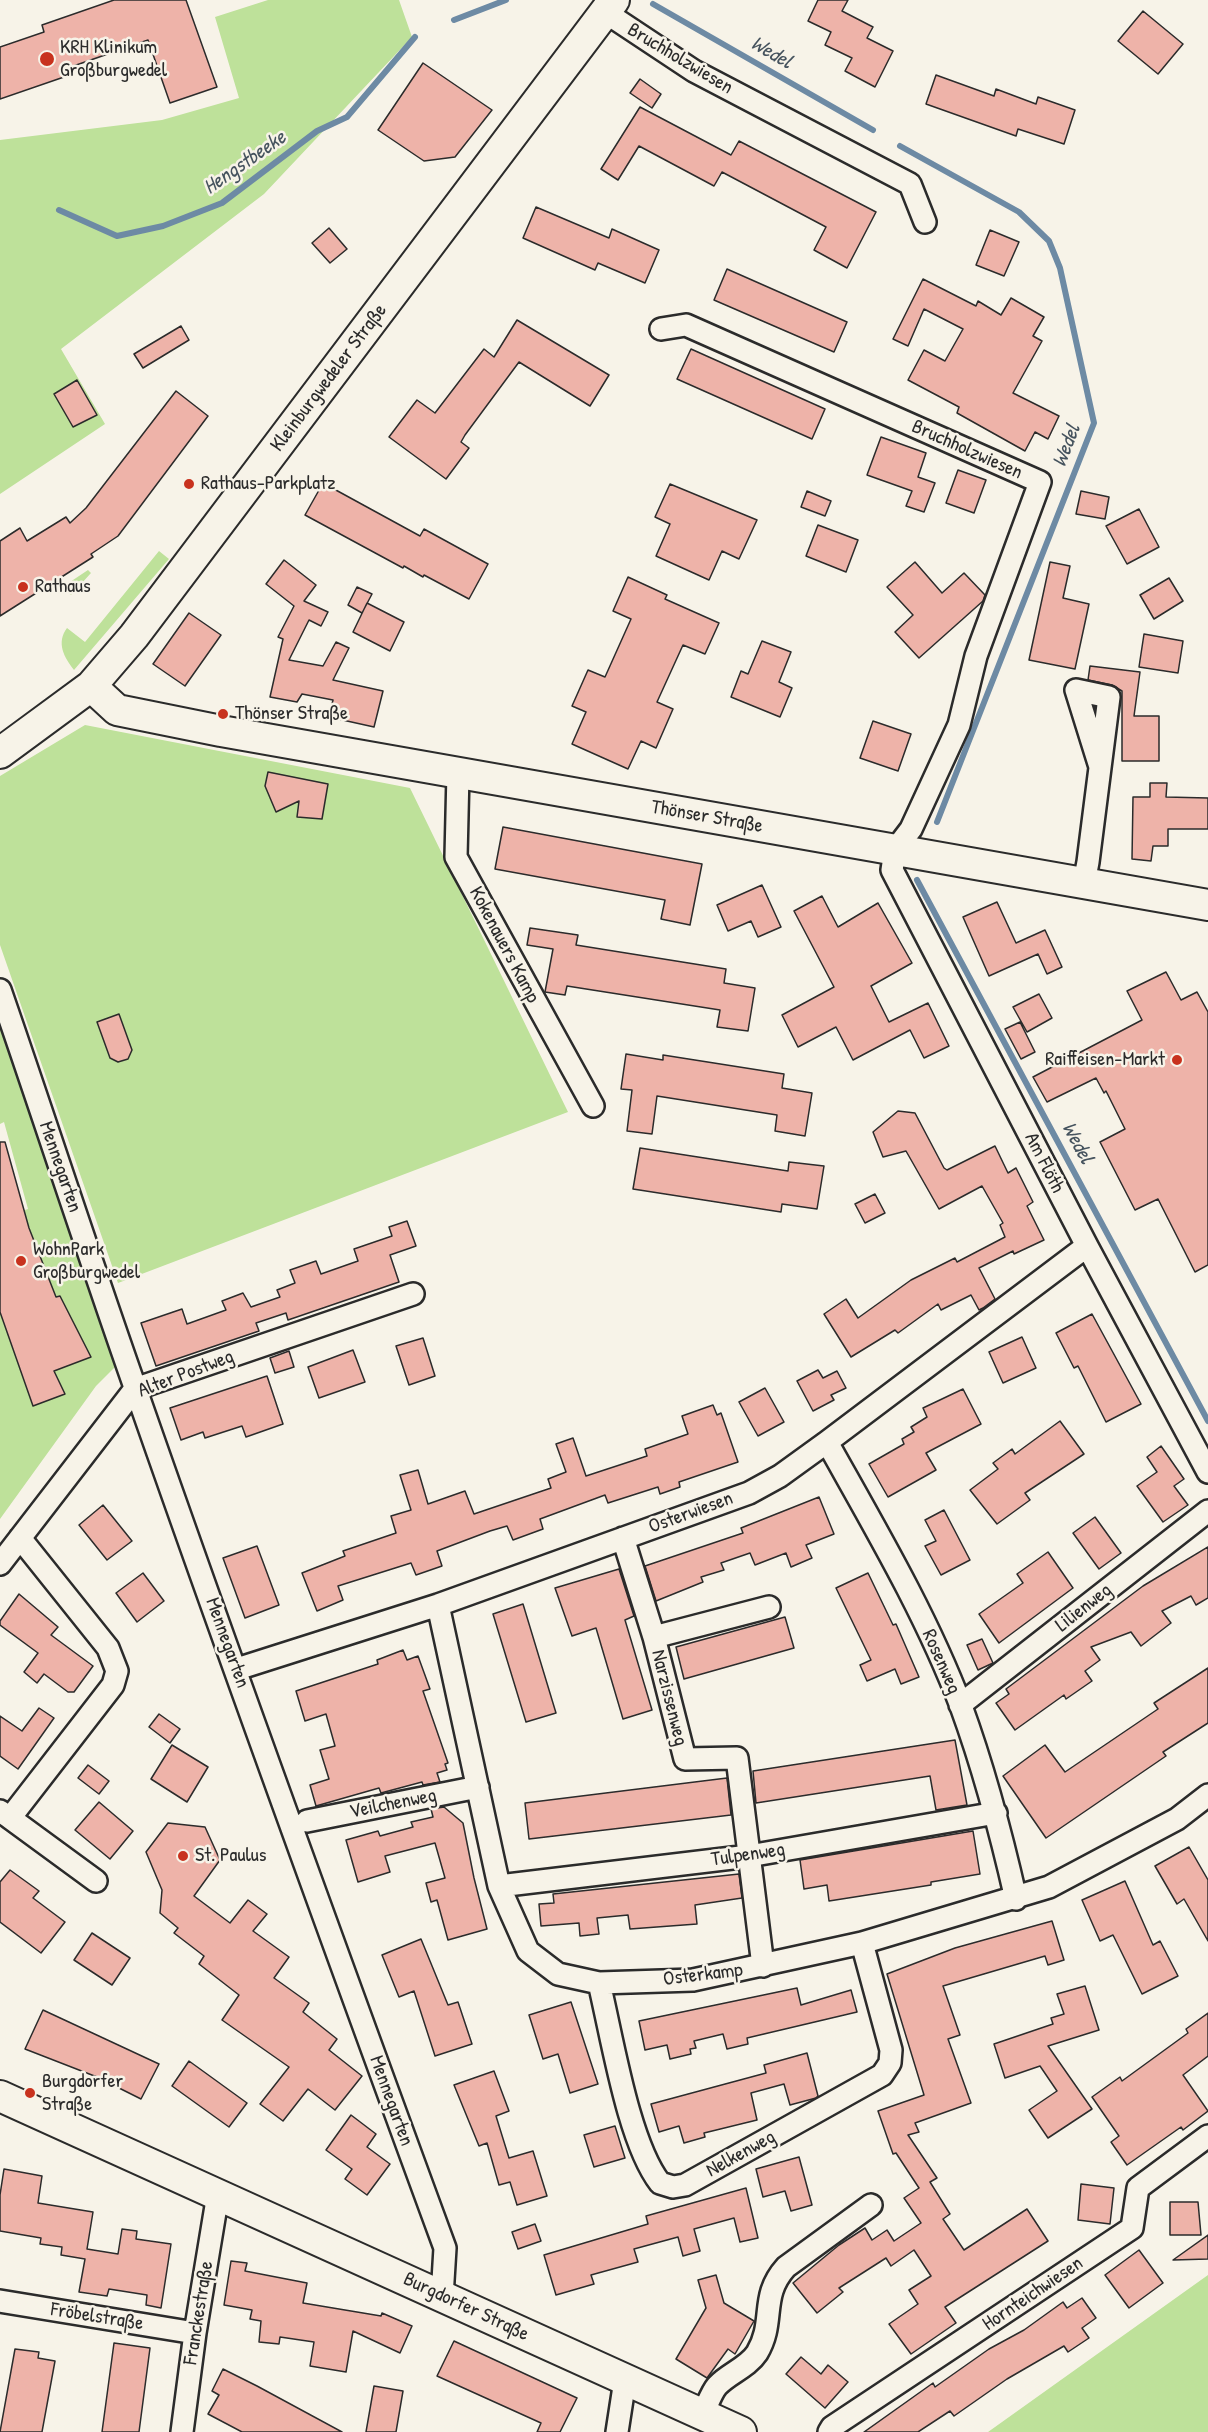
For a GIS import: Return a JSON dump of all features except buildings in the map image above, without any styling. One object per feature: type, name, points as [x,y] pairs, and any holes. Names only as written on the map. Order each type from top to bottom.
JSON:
[{"type":"street","name":"Bruchholzwiesen","points":[[610,6],[694,71],[910,184],[926,222]]},
{"type":"street","name":"Kleinburgwedeler Straße","points":[[0,753],[12,737],[91,686],[155,609],[610,6]]},
{"type":"street","name":"Bruchholzwiesen","points":[[661,329],[686,325],[1040,482],[976,656],[959,725],[911,828],[895,850]]},
{"type":"street","name":"Thönser Straße","points":[[91,686],[117,710],[458,773],[1208,905]]},
{"type":"street","points":[[1084,884],[1100,767]]},
{"type":"street","name":"Kokenauers Kamp","points":[[458,773],[456,857],[593,1106]]},
{"type":"street","name":"Am Flöth","points":[[895,850],[892,870],[1087,1246],[1208,1472]]},
{"type":"street","name":"Mennegarten","points":[[0,990],[135,1389],[237,1670],[290,1826],[445,2248],[442,2297]]},
{"type":"street","name":"Osterwiesen","points":[[237,1670],[438,1605],[749,1493],[780,1476],[827,1442],[1087,1246]]},
{"type":"street","name":"Alter Postweg","points":[[0,1564],[135,1389],[413,1294]]},
{"type":"street","name":"Rosenweg","points":[[827,1442],[910,1592],[960,1705],[996,1813],[1016,1899]]},
{"type":"street","name":"Lilienweg","points":[[960,1705],[1208,1511]]},
{"type":"street","points":[[20,1538],[108,1648],[117,1671],[113,1685],[5,1814],[96,1881]]},
{"type":"street","name":"Narzissenweg","points":[[623,1538],[654,1637],[685,1759],[737,1758],[749,1856]]},
{"type":"street","name":"Osterkamp","points":[[438,1605],[499,1886],[528,1951],[558,1974],[599,1983],[693,1980],[862,1942],[1016,1899],[1049,1887],[1177,1819],[1208,1795]]},
{"type":"street","name":"Narzissenweg","points":[[654,1637],[769,1607]]},
{"type":"street","name":"Veilchenweg","points":[[307,1821],[478,1787]]},
{"type":"street","name":"Tulpenweg","points":[[499,1886],[749,1856],[996,1813]]},
{"type":"street","points":[[749,1856],[763,1966]]},
{"type":"street","name":"Nelkenweg","points":[[599,1983],[627,2104],[644,2157],[660,2183],[672,2187],[685,2185],[882,2075],[890,2063],[891,2050],[862,1942]]},
{"type":"street","name":"Burgdorfer Straße","points":[[0,2096],[741,2432]]},
{"type":"street","name":"Hornteichwiesen","points":[[829,2432],[832,2427],[1132,2228],[1138,2188],[1208,2136]]},
{"type":"street","name":"Franckestraße","points":[[182,2432],[195,2332],[218,2194]]},
{"type":"street","points":[[702,2415],[717,2386],[756,2354],[764,2336],[768,2320],[769,2295],[775,2279],[786,2266],[871,2205]]},
{"type":"street","name":"Fröbelstraße","points":[[0,2301],[195,2332]]},
{"type":"street","points":[[617,2432],[625,2380]]},
{"type":"green space","points":[[268,0],[399,0],[412,37],[264,194],[61,349],[105,424],[0,494],[0,140],[162,120],[239,98],[215,17]]},
{"type":"green space","points":[[159,551],[169,559],[74,670],[67,660],[62,644],[67,628],[85,642]]},
{"type":"green space","points":[[88,570],[91,573],[71,595],[61,588]]},
{"type":"green space","points":[[85,725],[410,788],[568,1112],[118,1283],[0,945],[0,776]]},
{"type":"green space","points":[[0,1020],[117,1365],[96,1386],[0,1519],[0,1218],[28,1209],[4,1122],[0,1124]]},
{"type":"green space","points":[[1208,2275],[1208,2432],[988,2432]]},
{"type":"waterway","name":"Hengstbeeke","points":[[454,20],[506,0]]},
{"type":"waterway","name":"Wedel","points":[[653,4],[873,130]]},
{"type":"waterway","name":"Hengstbeeke","points":[[59,210],[117,236],[163,226],[222,203],[317,131],[347,117],[415,37]]},
{"type":"waterway","name":"Wedel","points":[[900,146],[1019,212],[1049,241],[1060,268],[1094,423],[937,822]]},
{"type":"waterway","name":"Wedel","points":[[917,880],[1208,1421]]},
{"type":"place","name":"KRH Klinikum Großburgwedel","points":[[47,59]]},
{"type":"place","name":"Rathaus-Parkplatz","points":[[189,484]]},
{"type":"place","name":"Rathaus","points":[[23,587]]},
{"type":"place","name":"Thönser Straße","points":[[223,714]]},
{"type":"place","name":"Raiffeisen-Markt","points":[[1177,1060]]},
{"type":"place","name":"WohnPark Großburgwedel","points":[[21,1261]]},
{"type":"place","name":"St. Paulus","points":[[183,1856]]},
{"type":"place","name":"Burgdorfer Straße","points":[[30,2093]]}]
